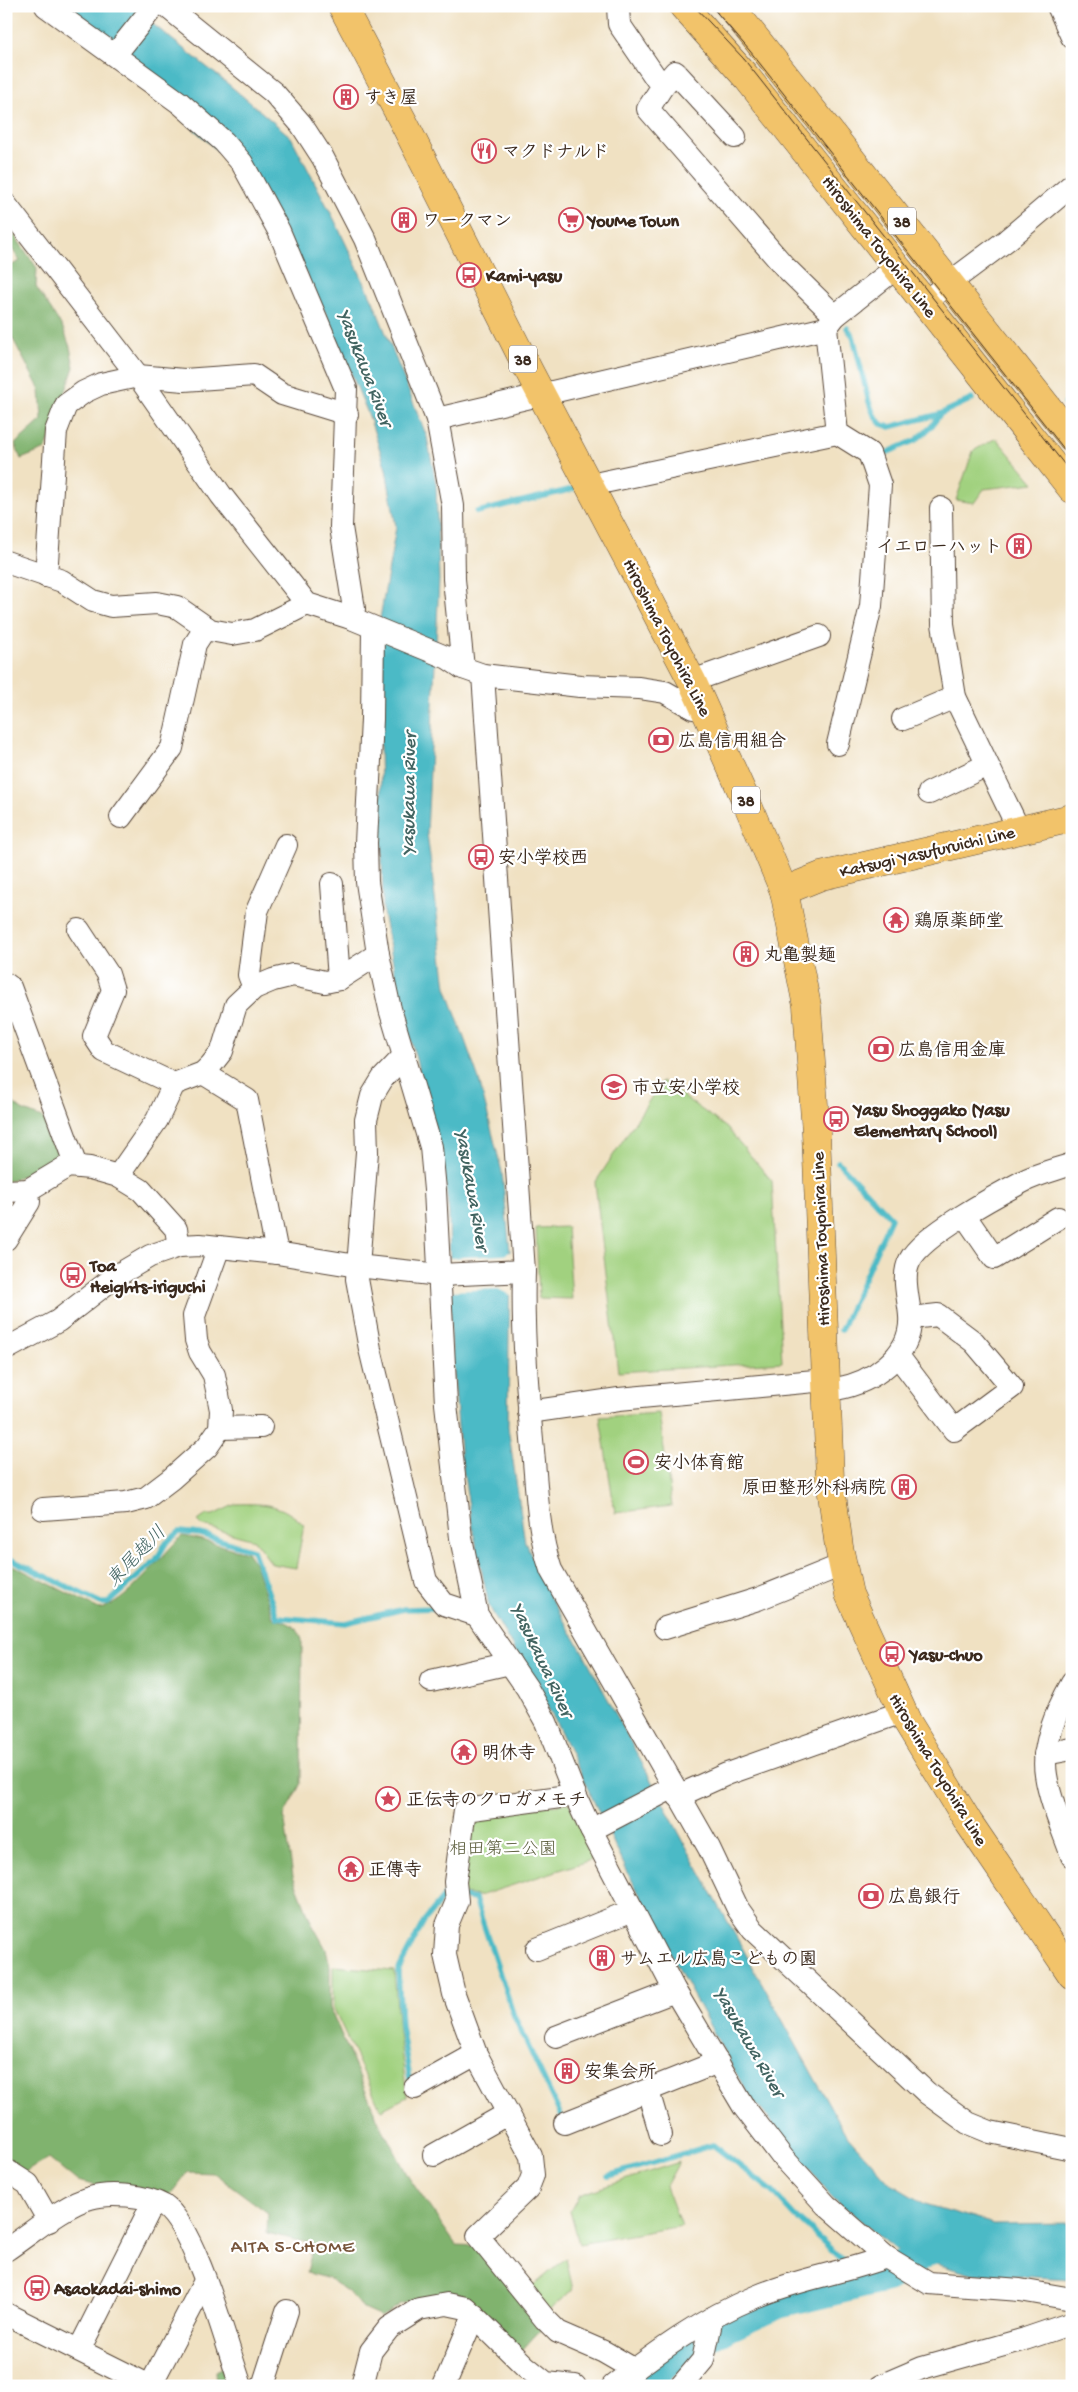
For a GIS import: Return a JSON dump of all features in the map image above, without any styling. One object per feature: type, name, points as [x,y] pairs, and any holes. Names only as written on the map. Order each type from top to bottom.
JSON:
[{"type":"main road","name":"Hiroshima Toyohira Line","points":[[342,6],[404,123],[542,395],[692,681],[751,810],[784,890],[806,1006],[816,1142],[830,1479],[842,1565],[852,1602],[908,1723],[969,1823],[1072,1975]]},
{"type":"main road","name":"Hiroshima Toyohira Line","points":[[683,6],[748,79],[1072,489]]},
{"type":"main road","name":"Hiroshima Toyohira Line","points":[[730,6],[1072,438]]},
{"type":"main road","name":"Katsugi Yasufuruichi Line","points":[[784,890],[821,876],[1072,818]]},
{"type":"street","points":[[46,6],[117,53],[180,103],[224,142],[242,163],[279,231],[346,390],[342,527],[354,609],[351,618]]},
{"type":"street","points":[[117,53],[154,6]]},
{"type":"street","points":[[166,6],[274,93],[301,124],[322,158],[365,240],[437,419],[453,506],[454,580],[465,667],[516,1271],[523,1297],[529,1412],[541,1530],[551,1570],[653,1748],[686,1825],[709,1848],[738,1909],[753,1930],[933,2097],[968,2123],[990,2132],[1072,2149]]},
{"type":"street","points":[[618,6],[619,24],[662,87]]},
{"type":"street","points":[[1058,6],[1072,37]]},
{"type":"street","points":[[735,137],[675,72],[662,87],[648,109],[831,322],[837,434]]},
{"type":"street","points":[[924,302],[1007,240],[1072,184]]},
{"type":"street","points":[[6,205],[138,376],[221,495],[307,604],[351,618],[465,667],[580,686],[639,688],[665,692],[693,708],[705,710]]},
{"type":"street","points":[[437,419],[535,395],[542,395],[831,322],[897,267]]},
{"type":"street","points":[[46,576],[56,431],[66,405],[84,392],[101,384],[138,376],[184,380],[254,376],[282,394],[346,414]]},
{"type":"street","points":[[590,485],[837,434],[869,453],[880,485],[871,606],[838,744]]},
{"type":"street","points":[[941,508],[943,624],[955,697],[1019,830]]},
{"type":"street","points":[[6,562],[62,581],[93,601],[112,606],[157,603],[177,607],[210,630],[232,634],[254,630],[307,604]]},
{"type":"street","points":[[121,817],[172,748],[195,644],[206,627]]},
{"type":"street","points":[[375,629],[366,843],[367,882],[378,954],[390,1009],[431,1147],[440,1275],[446,1404],[461,1538],[477,1615],[510,1663],[546,1722],[575,1795],[675,1991],[744,2107],[783,2158],[826,2205],[886,2257],[929,2283],[1020,2290],[1072,2299]]},
{"type":"street","points":[[692,681],[819,636]]},
{"type":"street","points":[[903,719],[955,697]]},
{"type":"street","points":[[929,793],[987,765]]},
{"type":"street","points":[[254,988],[249,975],[257,911],[286,845]]},
{"type":"street","points":[[332,884],[339,979]]},
{"type":"street","points":[[79,930],[108,974],[113,990],[94,1036],[104,1051],[174,1084]]},
{"type":"street","points":[[118,1176],[156,1120],[174,1084],[203,1073],[222,1051],[236,1005],[254,988],[273,980],[293,975],[325,982],[339,979],[378,954]]},
{"type":"street","points":[[6,984],[13,996],[76,1166]]},
{"type":"street","points":[[405,1055],[383,1078],[372,1096],[366,1120],[367,1152],[357,1278],[362,1315],[426,1581],[444,1604],[477,1615]]},
{"type":"street","points":[[203,1073],[247,1100],[277,1253]]},
{"type":"street","points":[[529,1412],[619,1398],[815,1381],[825,1382],[836,1388],[846,1387],[870,1378],[898,1356],[908,1337],[911,1318],[906,1282],[910,1260],[936,1233],[1023,1181],[1072,1164]]},
{"type":"street","points":[[6,1239],[29,1202],[17,1190],[68,1166],[76,1166],[118,1176],[141,1190],[176,1229],[179,1246]]},
{"type":"street","points":[[965,1216],[994,1258],[1058,1218]]},
{"type":"street","points":[[6,1349],[58,1321],[116,1276],[150,1256],[179,1246],[219,1247],[277,1253],[358,1266],[440,1275],[516,1271]]},
{"type":"street","points":[[43,1509],[126,1503],[146,1498],[207,1447],[220,1428],[222,1410],[219,1393],[214,1375],[200,1352],[196,1340],[194,1316],[219,1247]]},
{"type":"street","points":[[898,1356],[954,1430],[1012,1387],[974,1342],[938,1315],[911,1318]]},
{"type":"street","points":[[220,1428],[261,1427]]},
{"type":"street","points":[[665,1628],[758,1599],[842,1565]]},
{"type":"street","points":[[431,1681],[510,1663]]},
{"type":"street","points":[[1072,1683],[1065,1695],[1045,1754],[1046,1775],[1072,1856]]},
{"type":"street","points":[[592,1830],[672,1793],[891,1716]]},
{"type":"street","points":[[1045,1754],[1072,1749]]},
{"type":"street","points":[[575,1795],[465,1810],[455,1882],[457,1901],[447,1925],[444,1956],[454,1994],[476,2054],[506,2114],[531,2156],[533,2175],[528,2188],[478,2236],[544,2319],[558,2332],[604,2352],[635,2370]]},
{"type":"street","points":[[537,1948],[633,1910]]},
{"type":"street","points":[[556,2037],[675,1991]]},
{"type":"street","points":[[415,2088],[476,2054]]},
{"type":"street","points":[[565,2122],[718,2062]]},
{"type":"street","points":[[648,2091],[661,2135]]},
{"type":"street","points":[[434,2155],[506,2114]]},
{"type":"street","points":[[6,2170],[28,2184],[50,2221]]},
{"type":"street","points":[[6,2250],[70,2206],[90,2198],[129,2195],[164,2206],[189,2236],[241,2386]]},
{"type":"street","points":[[79,2350],[153,2203]]},
{"type":"street","points":[[610,2386],[683,2334],[710,2329],[754,2297],[790,2285],[854,2269],[886,2257]]},
{"type":"street","points":[[6,2314],[150,2386],[205,2281]]},
{"type":"street","points":[[362,2386],[371,2351],[378,2339],[398,2320],[419,2309],[447,2304],[466,2308],[545,2384],[575,2386]]},
{"type":"street","points":[[263,2386],[287,2311]]},
{"type":"street","points":[[444,2386],[474,2315]]},
{"type":"street","points":[[892,2383],[922,2368],[1025,2339],[1072,2323]]},
{"type":"street","points":[[681,2386],[703,2360],[710,2329]]},
{"type":"green space","points":[[6,223],[37,268],[36,287],[63,328],[70,347],[74,367],[46,449],[21,459],[15,444],[42,420],[40,390],[6,326],[6,268],[20,261],[6,240]]},
{"type":"green space","points":[[996,438],[1034,483],[984,489],[974,503],[956,500],[973,451]]},
{"type":"green space","points":[[662,1081],[727,1128],[772,1181],[782,1362],[618,1372],[595,1183]]},
{"type":"green space","points":[[6,1097],[22,1110],[49,1121],[62,1153],[59,1161],[6,1182]]},
{"type":"green space","points":[[567,1227],[572,1299],[539,1298],[536,1228]]},
{"type":"green space","name":"安小体育館","points":[[659,1413],[672,1506],[615,1513],[600,1417]]},
{"type":"green space","points":[[236,1504],[273,1506],[288,1513],[304,1525],[296,1568],[272,1564],[254,1540],[203,1526],[198,1521],[206,1515],[213,1515]]},
{"type":"green space","points":[[182,1536],[247,1552],[255,1564],[273,1618],[291,1625],[300,1635],[302,1640],[301,1783],[284,1816],[293,1876],[312,1924],[326,1949],[330,1966],[330,2008],[378,2120],[409,2178],[456,2245],[479,2246],[544,2326],[521,2351],[431,2296],[400,2304],[381,2317],[363,2309],[348,2292],[330,2279],[307,2273],[313,2244],[267,2233],[268,2213],[214,2173],[188,2172],[169,2196],[124,2187],[98,2186],[77,2181],[49,2158],[22,2174],[6,2165],[6,1562],[99,1609],[121,1599]]},
{"type":"green space","name":"相田第二公園","points":[[569,1803],[594,1859],[479,1896],[463,1894],[469,1813]]},
{"type":"green space","points":[[333,1966],[394,1971],[407,2097],[381,2110],[333,2007]]},
{"type":"green space","points":[[679,2162],[666,2186],[681,2226],[579,2244],[570,2211],[579,2195]]},
{"type":"green space","points":[[566,2258],[573,2290],[549,2311],[532,2287]]},
{"type":"green space","points":[[229,2364],[235,2386],[216,2386],[215,2371]]},
{"type":"water","name":"Yasukawa River","points":[[59,6],[130,6],[291,137],[335,221],[373,301],[427,437],[436,484],[439,580],[427,833],[446,987],[479,1080],[502,1172],[510,1251],[508,1427],[525,1542],[551,1599],[584,1654],[687,1848],[845,2133],[891,2184],[925,2204],[994,2224],[1072,2223],[1072,2279],[974,2274],[900,2253],[833,2198],[746,2091],[626,1869],[556,1722],[489,1606],[472,1525],[460,1451],[451,1339],[449,1214],[442,1157],[401,1003],[383,913],[378,630],[396,527],[386,469],[369,416],[327,316],[267,196]]},
{"type":"pier","points":[[512,1251],[512,1296],[498,1289],[448,1291],[447,1258],[504,1255]]},
{"type":"waterway","points":[[847,328],[853,336],[869,402],[874,415],[881,424],[890,427],[940,414]]},
{"type":"waterway","points":[[875,450],[886,453],[916,440],[931,427],[940,414],[972,399]]},
{"type":"waterway","points":[[1065,404],[1072,405]]},
{"type":"waterway","points":[[477,512],[573,489]]},
{"type":"waterway","points":[[838,1162],[891,1218],[841,1330]]},
{"type":"waterway","name":"東尾越川","points":[[6,1557],[101,1603],[108,1603],[156,1560],[166,1543],[179,1532],[200,1534],[253,1550],[277,1617],[345,1623],[404,1609],[438,1608]]},
{"type":"waterway","points":[[411,2085],[401,2026],[398,1971],[424,1921],[449,1890]]},
{"type":"waterway","points":[[461,1897],[475,1899],[514,2016],[562,2118]]},
{"type":"waterway","points":[[608,2176],[713,2145],[772,2191],[794,2215],[846,2263]]},
{"type":"waterway","points":[[638,2386],[685,2346],[778,2303],[886,2277],[943,2241]]},
{"type":"waterway","points":[[857,2272],[866,2281]]},
{"type":"tram line","points":[[694,6],[743,58],[1072,474]]},
{"type":"tram line","points":[[711,6],[750,51],[1072,459]]},
{"type":"place","name":"すき屋","points":[[346,97]]},
{"type":"place","name":"マクドナルド","points":[[484,151]]},
{"type":"place","name":"ワークマン","points":[[404,220]]},
{"type":"place","name":"YouMe Town","points":[[571,220]]},
{"type":"place","name":"Kami-yasu","points":[[469,275]]},
{"type":"place","name":"イエローハット","points":[[1019,546]]},
{"type":"place","name":"広島信用組合","points":[[661,740]]},
{"type":"place","name":"安小学校西","points":[[481,857]]},
{"type":"place","name":"鶏原薬師堂","points":[[896,920]]},
{"type":"place","name":"丸亀製麺","points":[[746,954]]},
{"type":"place","name":"広島信用金庫","points":[[881,1049]]},
{"type":"place","name":"市立安小学校","points":[[614,1087]]},
{"type":"place","name":"Yasu Shoggako (Yasu Elementary School)","points":[[836,1119]]},
{"type":"place","name":"Toa Heights-iriguchi","points":[[73,1275]]},
{"type":"place","name":"安小体育館","points":[[636,1462]]},
{"type":"place","name":"原田整形外科病院","points":[[904,1487]]},
{"type":"place","name":"Yasu-chuo","points":[[892,1654]]},
{"type":"place","name":"明休寺","points":[[464,1752]]},
{"type":"place","name":"正伝寺のクロガメモチ","points":[[388,1799]]},
{"type":"place","name":"正傳寺","points":[[351,1869]]},
{"type":"place","name":"広島銀行","points":[[871,1896]]},
{"type":"place","name":"サムエル広島こどもの園","points":[[602,1958]]},
{"type":"place","name":"安集会所","points":[[567,2071]]},
{"type":"place","name":"Asaokadai-shimo","points":[[37,2288]]},
{"type":"district","name":"AITA 5-CHOME","points":[[293,2245]]}]
